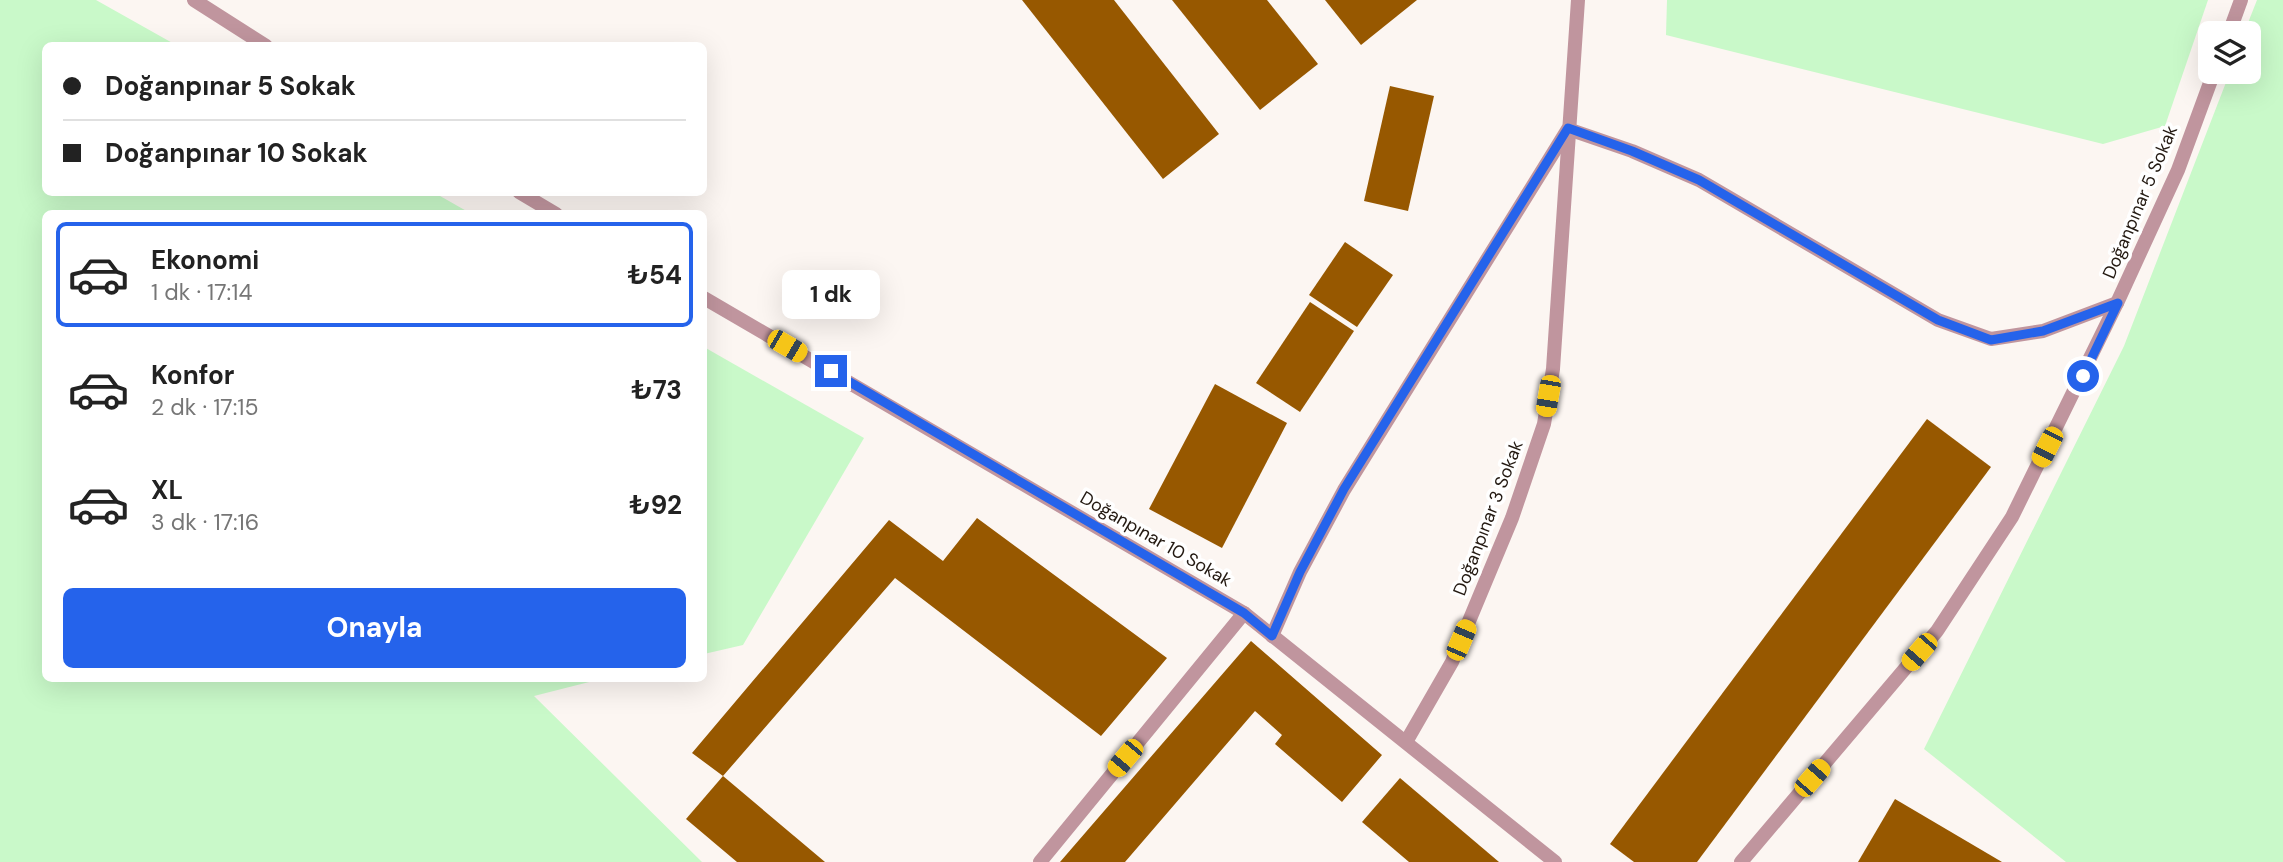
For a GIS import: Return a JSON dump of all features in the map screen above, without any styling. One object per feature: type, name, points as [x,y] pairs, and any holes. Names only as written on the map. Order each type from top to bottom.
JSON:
[{"type":"lane","points":[[194,0],[261,42]]},
{"type":"lane","name":"Doğanpınar 3 Sokak","points":[[1406,742],[1452,662],[1512,518],[1544,424],[1553,369],[1578,0]]},
{"type":"lane","points":[[2233,21],[2241,0]]},
{"type":"lane","name":"Doğanpınar 5 Sokak","points":[[1741,862],[1937,631],[2012,517],[2118,303],[2178,170],[2210,84]]},
{"type":"lane","points":[[1272,636],[1300,572],[1344,489],[1568,128],[1632,151],[1699,180],[1938,320],[1991,340],[2043,331],[2118,303]]},
{"type":"lane","points":[[526,196],[549,210]]},
{"type":"lane","name":"Doğanpınar 10 Sokak","points":[[707,300],[1244,613],[1555,862]]},
{"type":"lane","points":[[1040,862],[1244,613]]},
{"type":"green space","points":[[0,0],[96,0],[171,42],[42,42],[42,196],[440,196],[465,210],[42,210],[42,682],[589,682],[534,696],[702,862],[0,862]]},
{"type":"green space","points":[[1667,0],[2208,0],[2201,21],[2198,21],[2198,29],[2165,126],[2103,144],[1666,35]]},
{"type":"green space","points":[[2257,0],[2283,0],[2283,862],[2066,862],[1924,749],[2124,346],[2225,84],[2261,84],[2261,21],[2249,21]]},
{"type":"green space","points":[[707,349],[864,438],[743,645],[707,653]]},
{"type":"building","points":[[1022,0],[1114,0],[1219,134],[1163,179]]},
{"type":"building","points":[[1172,0],[1267,0],[1318,64],[1260,110]]},
{"type":"building","points":[[1325,0],[1417,0],[1361,45]]},
{"type":"building","points":[[1390,86],[1434,96],[1408,211],[1364,201]]},
{"type":"building","points":[[1345,242],[1393,275],[1357,327],[1309,295]]},
{"type":"building","points":[[1310,302],[1354,331],[1300,412],[1256,383]]},
{"type":"building","points":[[1215,384],[1287,423],[1222,548],[1149,509]]},
{"type":"building","points":[[1927,419],[1991,467],[1697,862],[1634,862],[1610,844]]},
{"type":"building","points":[[977,518],[1167,658],[1101,736],[895,578],[723,776],[692,753],[889,520],[943,561]]},
{"type":"building","points":[[1251,641],[1382,755],[1342,802],[1275,744],[1282,735],[1255,711],[1125,862],[1060,862]]},
{"type":"building","points":[[723,776],[825,862],[737,862],[686,819]]},
{"type":"building","points":[[1400,778],[1499,862],[1409,862],[1362,822]]},
{"type":"building","points":[[1895,799],[2002,862],[1858,862]]},
{"type":"route","points":[[831,371],[1244,613],[1272,636],[1300,572],[1344,489],[1568,128],[1632,151],[1699,180],[1938,320],[1991,340],[2043,331],[2118,303],[2083,376]]}]
